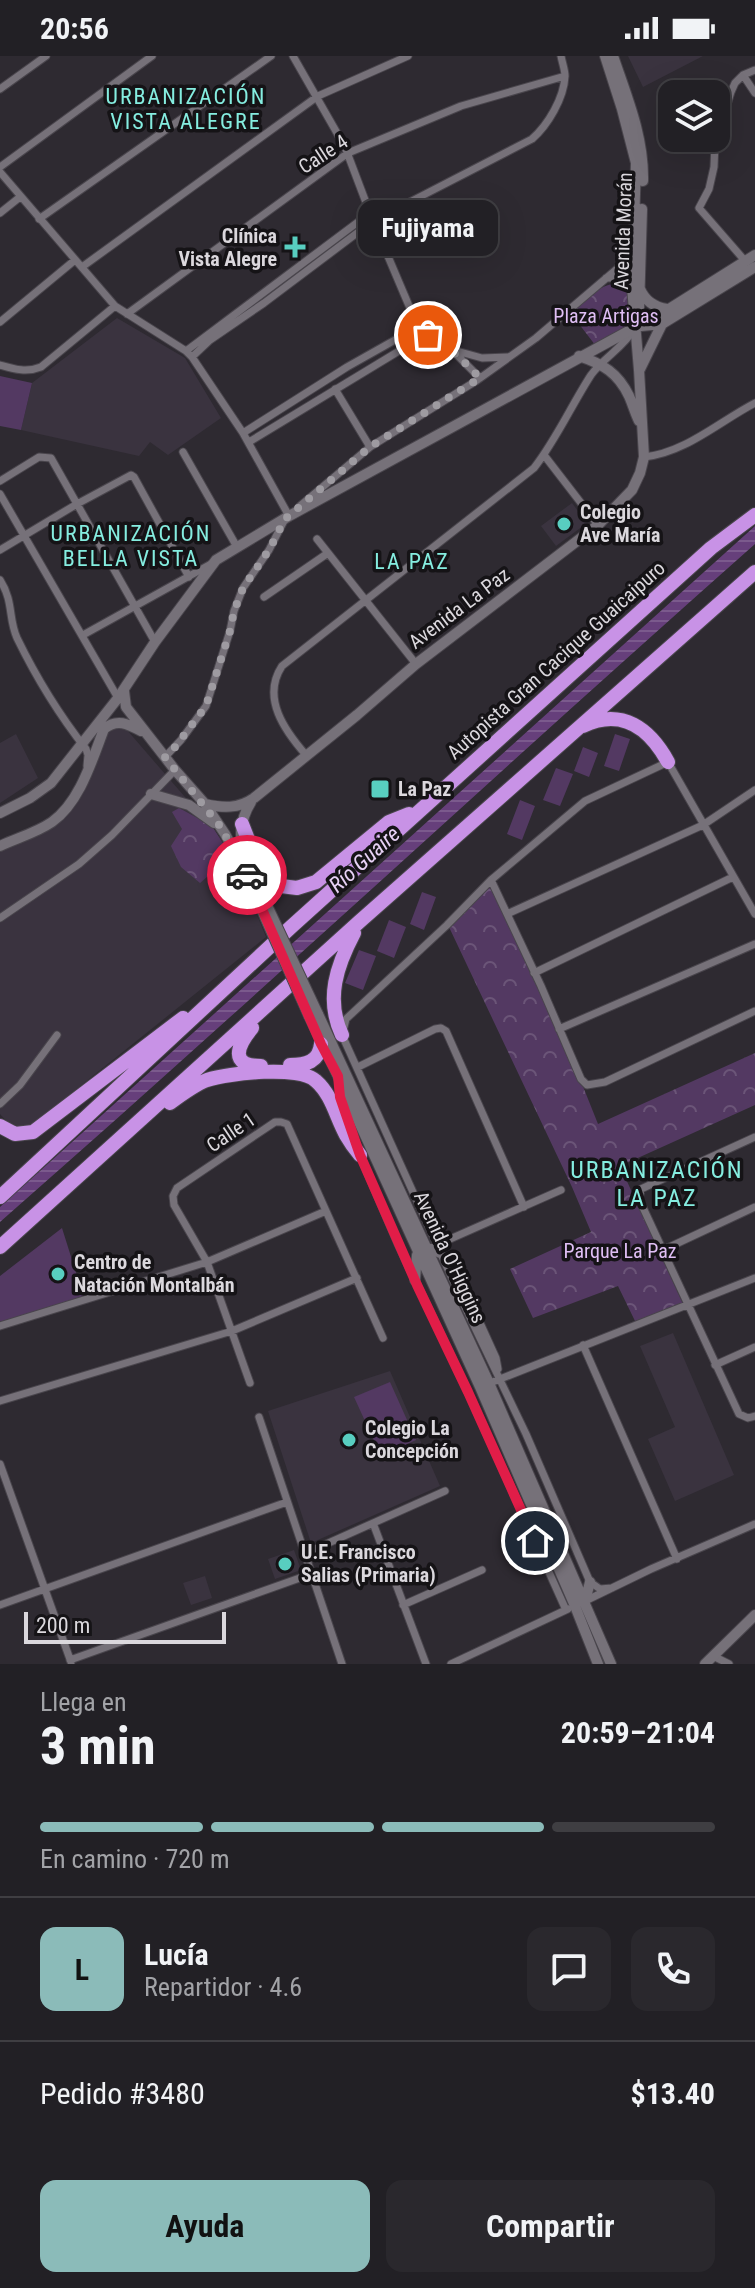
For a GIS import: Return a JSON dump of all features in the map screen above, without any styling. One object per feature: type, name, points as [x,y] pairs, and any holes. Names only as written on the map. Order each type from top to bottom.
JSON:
[{"type":"highway","name":"Autopista Gran Cacique Guaicaipuro","points":[[0,1197],[420,810],[711,548],[755,515]]},
{"type":"highway","points":[[0,1247],[359,922],[755,572]]},
{"type":"highway","points":[[576,730],[598,721],[630,722],[646,732],[668,762]]},
{"type":"highway","points":[[242,824],[261,865],[281,886],[297,888],[316,882],[389,822],[420,810]]},
{"type":"highway","points":[[342,1035],[334,1012],[335,978],[359,922]]},
{"type":"highway","points":[[272,1002],[241,1042],[239,1053],[243,1064],[305,1064],[318,1056],[321,1044]]},
{"type":"highway","points":[[0,1126],[15,1134],[33,1132],[179,1019],[202,1010]]},
{"type":"highway","points":[[139,1121],[158,1113],[195,1086],[209,1080],[248,1074],[304,1073],[314,1078],[325,1091],[346,1136],[360,1155]]},
{"type":"main road","name":"Avenida Morán","points":[[605,56],[634,151],[634,241],[639,311],[635,327]]},
{"type":"main road","name":"Avenida Morán","points":[[613,56],[643,157],[636,287]]},
{"type":"main road","points":[[0,813],[51,783],[121,693],[216,560],[287,517],[579,356],[753,265]]},
{"type":"main road","points":[[635,327],[662,324],[753,265]]},
{"type":"main road","points":[[636,287],[657,307],[669,309]]},
{"type":"main road","points":[[639,370],[662,324]]},
{"type":"main road","name":"Avenida La Paz","points":[[205,804],[235,807],[254,798],[416,664],[598,525],[632,490],[644,457],[635,327]]},
{"type":"main road","points":[[579,356],[600,363]]},
{"type":"main road","name":"Avenida La Paz","points":[[600,363],[614,373],[622,384],[642,425]]},
{"type":"main road","name":"Avenida O'Higgins","points":[[121,693],[124,703],[147,735],[205,804],[248,870],[313,1015],[427,1249],[598,1664]]},
{"type":"main road","points":[[0,846],[38,830],[64,811],[86,774],[104,729],[109,725],[124,722],[147,735]]},
{"type":"main road","points":[[151,794],[189,805],[225,834]]},
{"type":"main road","name":"Avenida La Paz","points":[[242,824],[248,805],[254,798]]},
{"type":"main road","points":[[242,824],[241,845],[248,870]]},
{"type":"main road","name":"Avenida O'Higgins","points":[[313,1015],[321,1044],[427,1249]]},
{"type":"main road","points":[[415,1280],[427,1249]]},
{"type":"main road","points":[[575,1606],[590,1582]]},
{"type":"main road","name":"Avenida O'Higgins","points":[[575,1606],[611,1664]]},
{"type":"main road","points":[[709,1660],[755,1615]]},
{"type":"street","points":[[0,89],[46,56]]},
{"type":"street","points":[[152,56],[0,170],[115,306],[189,354],[249,442],[287,517]]},
{"type":"street","points":[[39,219],[271,56]]},
{"type":"street","points":[[293,56],[348,153],[418,327],[457,355],[480,378]]},
{"type":"street","points":[[82,267],[318,96],[408,56]]},
{"type":"street","points":[[189,354],[264,303],[372,217],[532,139],[545,129],[555,111],[565,76],[561,56]]},
{"type":"street","points":[[753,265],[699,208],[709,189],[715,143],[731,92],[743,75],[755,70]]},
{"type":"street","points":[[743,75],[755,93]]},
{"type":"street","name":"Calle 4","points":[[127,314],[348,153],[461,106],[565,76]]},
{"type":"street","points":[[0,213],[20,197]]},
{"type":"street","points":[[165,757],[206,706],[243,588],[287,517],[370,447],[480,378],[536,338],[606,278],[623,261],[634,241]]},
{"type":"street","points":[[0,322],[75,260]]},
{"type":"street","points":[[606,278],[622,278],[636,287]]},
{"type":"street","points":[[0,365],[32,371],[41,367],[115,306]]},
{"type":"street","points":[[243,433],[347,367],[418,327]]},
{"type":"street","points":[[306,755],[278,716],[274,692],[278,673],[287,661],[534,468],[600,363],[630,336],[635,327]]},
{"type":"street","points":[[428,335],[455,351],[482,358],[510,357]]},
{"type":"street","points":[[249,442],[428,335]]},
{"type":"street","points":[[335,389],[370,447]]},
{"type":"street","points":[[644,457],[678,448],[755,403]]},
{"type":"street","points":[[183,452],[237,547]]},
{"type":"street","points":[[544,455],[598,525]]},
{"type":"street","points":[[0,481],[39,457],[51,458],[155,642]]},
{"type":"street","points":[[0,550],[126,476],[134,477],[189,577]]},
{"type":"street","points":[[0,494],[121,693]]},
{"type":"street","points":[[317,539],[416,664]]},
{"type":"street","points":[[264,597],[328,553]]},
{"type":"street","points":[[83,635],[216,560]]},
{"type":"street","points":[[0,580],[7,592],[16,636],[88,755],[86,774]]},
{"type":"street","points":[[342,1035],[346,1019],[491,880],[585,801],[668,762],[755,914]]},
{"type":"street","points":[[0,918],[79,864],[175,770]]},
{"type":"street","points":[[507,914],[703,825],[755,790]]},
{"type":"street","points":[[534,973],[733,877]]},
{"type":"street","points":[[491,880],[581,1079],[587,1085],[605,1082],[755,1011]]},
{"type":"street","points":[[559,1029],[755,944]]},
{"type":"street","points":[[358,1067],[435,1029],[446,1031],[524,1207]]},
{"type":"street","points":[[0,1104],[20,1085],[57,1035]]},
{"type":"street","name":"Avenida O'Higgins","points":[[342,1035],[358,1067],[427,1249]]},
{"type":"street","name":"Avenida O'Higgins","points":[[338,1076],[343,1109],[360,1155],[415,1280],[561,1600],[575,1606]]},
{"type":"street","name":"Calle 1","points":[[250,1383],[207,1262],[174,1205],[173,1196],[177,1188],[275,1122],[287,1124],[383,1338]]},
{"type":"street","points":[[755,1137],[641,1189],[639,1199],[739,1414],[748,1418],[755,1416]]},
{"type":"street","points":[[427,1249],[561,1190]]},
{"type":"street","points":[[663,1250],[755,1207]]},
{"type":"street","points":[[0,1326],[207,1262],[326,1211]]},
{"type":"street","points":[[427,1249],[451,1259],[472,1301],[496,1358],[500,1379],[590,1582],[600,1589],[612,1588]]},
{"type":"street","points":[[0,1401],[232,1331],[357,1278]]},
{"type":"street","points":[[468,1392],[755,1278]]},
{"type":"street","points":[[583,1345],[677,1559]]},
{"type":"street","points":[[715,1365],[755,1347]]},
{"type":"street","points":[[259,1417],[342,1664]]},
{"type":"street","points":[[0,1464],[71,1662],[311,1574]]},
{"type":"street","points":[[306,1553],[445,1491]]},
{"type":"street","points":[[0,1605],[287,1502]]},
{"type":"street","points":[[373,1523],[426,1664]]},
{"type":"street","points":[[451,1664],[755,1524]]},
{"type":"street","points":[[403,1605],[482,1570]]},
{"type":"street","points":[[709,1660],[729,1664]]},
{"type":"shaded area","points":[[628,56],[703,56],[643,87]]},
{"type":"shaded area","points":[[117,318],[185,358],[221,418],[168,455],[150,442],[139,456],[21,430],[32,383]]},
{"type":"shaded area","name":"Colegio Ave María","points":[[572,503],[587,523],[556,546],[541,526]]},
{"type":"shaded area","points":[[755,526],[755,544],[0,1222],[0,1207]]},
{"type":"shaded area","points":[[109,729],[127,730],[223,841],[266,937],[33,1124],[18,1128],[0,1114],[0,850],[57,823]]},
{"type":"shaded area","points":[[16,734],[38,778],[0,803],[0,743]]},
{"type":"shaded area","points":[[673,1333],[734,1475],[675,1501],[648,1439],[675,1427],[640,1346]]},
{"type":"shaded area","name":"Colegio La Concepción","points":[[390,1371],[440,1486],[311,1543],[268,1411]]},
{"type":"shaded area","name":"U.E. Francisco Salias (Primaria)","points":[[294,1550],[301,1570],[275,1579],[268,1559]]},
{"type":"shaded area","points":[[205,1576],[212,1598],[191,1605],[183,1583]]},
{"type":"green space","name":"Plaza Artigas","points":[[618,283],[630,298],[632,331],[599,350],[569,311],[598,290]]},
{"type":"green space","points":[[0,376],[32,383],[21,430],[0,426]]},
{"type":"green space","points":[[615,734],[630,739],[619,771],[604,766]]},
{"type":"green space","points":[[583,747],[598,753],[589,777],[574,771]]},
{"type":"green space","points":[[556,768],[573,774],[560,806],[543,800]]},
{"type":"green space","points":[[520,800],[535,806],[522,840],[507,834]]},
{"type":"green space","points":[[179,808],[212,826],[231,856],[200,883],[181,867],[171,846],[182,829],[172,812]]},
{"type":"green space","name":"Parque La Paz","points":[[492,882],[570,1054],[598,1124],[755,1053],[755,1105],[620,1166],[683,1304],[635,1321],[618,1286],[533,1318],[510,1269],[591,1232],[449,927]]},
{"type":"green space","points":[[422,892],[436,897],[424,930],[410,924]]},
{"type":"green space","points":[[389,920],[406,927],[394,958],[377,951]]},
{"type":"green space","points":[[359,950],[376,956],[363,990],[345,983]]},
{"type":"green space","points":[[62,1228],[84,1298],[0,1322],[0,1276]]},
{"type":"green space","points":[[390,1382],[416,1440],[381,1456],[354,1397]]},
{"type":"way so far","points":[[247,875],[205,804],[165,757],[206,706],[243,588],[269,550],[285,519],[370,447],[480,378],[457,355],[428,335]]},
{"type":"place","name":"Clínica Vista Alegre","points":[[295,247]]},
{"type":"place","name":"Fujiyama","points":[[428,335]]},
{"type":"place","name":"Colegio Ave María","points":[[564,524]]},
{"type":"place","name":"La Paz","points":[[380,789]]},
{"type":"place","name":"Centro de Natación Montalbán","points":[[58,1274]]},
{"type":"place","name":"Colegio La Concepción","points":[[349,1440]]},
{"type":"place","name":"U.E. Francisco Salias (Primaria)","points":[[285,1564]]},
{"type":"district","name":"URBANIZACIÓN VISTA ALEGRE","points":[[186,108]]},
{"type":"district","name":"URBANIZACIÓN BELLA VISTA","points":[[131,546]]},
{"type":"district","name":"LA PAZ","points":[[412,561]]},
{"type":"district","name":"URBANIZACIÓN LA PAZ","points":[[657,1184]]},
{"type":"route","points":[[247,875],[338,1076],[340,1097],[360,1155],[535,1541]]},
{"type":"water label","name":"Río Guaire","points":[[364,859]]}]
